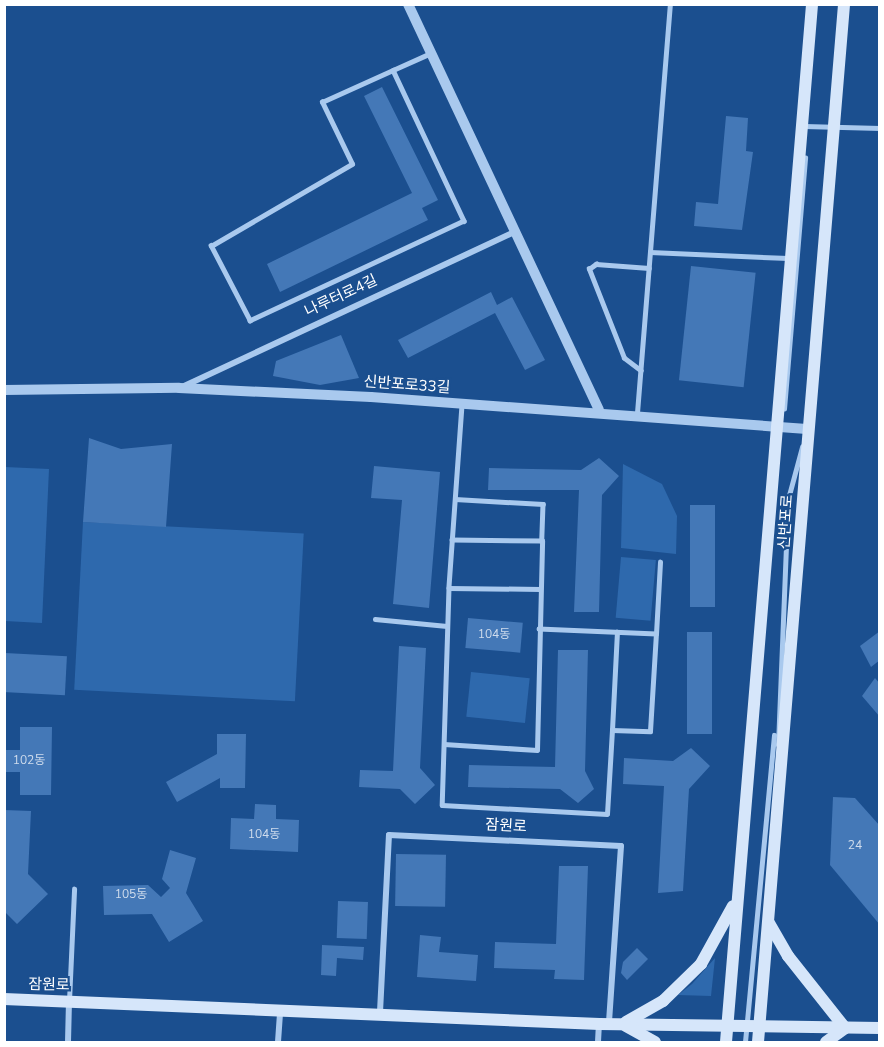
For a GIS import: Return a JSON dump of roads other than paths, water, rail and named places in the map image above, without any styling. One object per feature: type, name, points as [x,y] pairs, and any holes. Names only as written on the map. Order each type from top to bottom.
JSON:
[{"type":"main road","name":"신반포로","points":[[726,1042],[795,258],[812,4]]},
{"type":"main road","name":"신반포로","points":[[758,1042],[752,1027],[768,921],[844,4]]},
{"type":"main road","points":[[622,1024],[663,1001],[701,964],[724,929],[739,889]]},
{"type":"main road","points":[[768,921],[788,956],[845,1028],[826,1042]]},
{"type":"main road","name":"잠원로","points":[[4,999],[380,1012],[604,1024],[879,1028]]},
{"type":"main road","points":[[622,1024],[655,1042]]},
{"type":"street","points":[[408,4],[599,409]]},
{"type":"street","name":"나루터로4길","points":[[179,388],[516,231]]},
{"type":"street","name":"신반포로33길","points":[[4,390],[179,388],[462,404],[599,409],[807,429]]},
{"type":"street","name":"잠원로","points":[[380,1012],[389,835],[621,846],[604,1024],[598,1042]]},
{"type":"street","points":[[68,1042],[69,1000]]},
{"type":"street","points":[[278,1042],[280,1009]]},
{"type":"lane","points":[[637,413],[670,4]]},
{"type":"lane","points":[[393,70],[464,221],[250,321],[212,246],[352,164],[322,102],[430,53]]},
{"type":"lane","points":[[780,427],[805,179],[804,125],[879,128]]},
{"type":"lane","points":[[650,252],[795,258]]},
{"type":"lane","points":[[641,371],[624,358],[589,269],[596,264],[649,268]]},
{"type":"lane","points":[[462,404],[448,588],[442,806],[607,814],[617,632]]},
{"type":"lane","points":[[745,1042],[752,1027],[775,725],[788,499],[807,429]]},
{"type":"lane","points":[[444,744],[537,750],[543,504],[455,499]]},
{"type":"lane","points":[[452,540],[542,540]]},
{"type":"lane","points":[[612,730],[650,731],[660,562]]},
{"type":"lane","points":[[448,588],[540,589]]},
{"type":"lane","points":[[375,619],[447,626]]},
{"type":"lane","points":[[539,629],[656,634]]},
{"type":"lane","points":[[775,725],[781,766]]},
{"type":"lane","points":[[69,1000],[74,889]]}]
